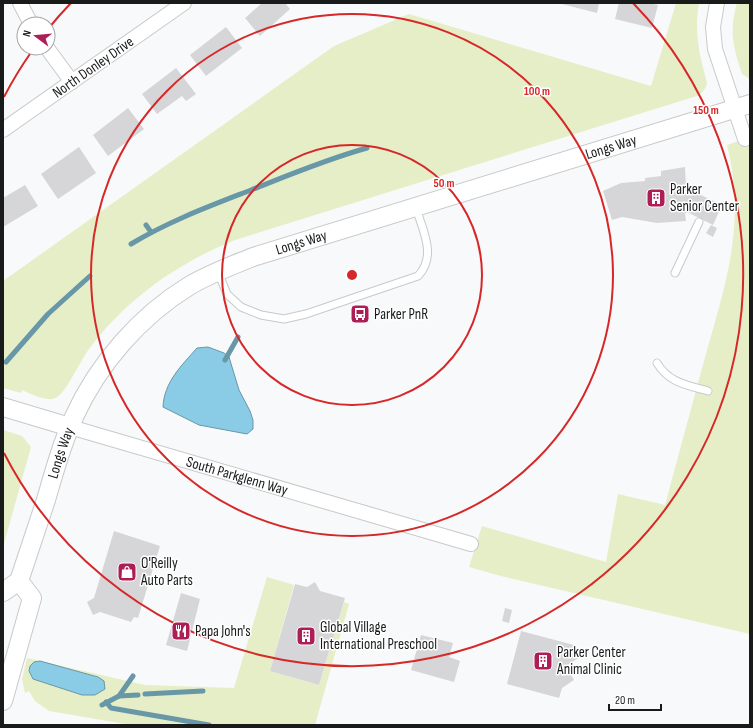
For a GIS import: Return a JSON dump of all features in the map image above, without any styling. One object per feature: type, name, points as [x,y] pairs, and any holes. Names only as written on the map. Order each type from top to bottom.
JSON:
[{"type":"street","points":[[20,3],[27,16]]},
{"type":"street","name":"North Donley Drive","points":[[3,130],[184,3]]},
{"type":"street","points":[[717,3],[713,27],[716,49],[742,106],[745,139]]},
{"type":"street","points":[[53,56],[72,82]]},
{"type":"street","name":"Longs Way","points":[[19,581],[70,427],[92,384],[120,345],[150,316],[189,286],[253,257],[742,106]]},
{"type":"street","name":"South Parkglenn Way","points":[[3,407],[471,544]]},
{"type":"street","points":[[3,592],[19,581],[32,598],[3,701]]},
{"type":"lane","points":[[218,272],[227,294],[233,301],[250,311],[280,318],[306,314],[418,276],[424,270],[428,261],[429,250],[416,206]]},
{"type":"lane","points":[[675,273],[699,222]]},
{"type":"lane","points":[[657,363],[662,372],[672,380],[708,391]]},
{"type":"green space","points":[[676,3],[699,3],[697,34],[707,83],[700,95],[235,240],[214,249],[174,271],[154,284],[136,299],[119,314],[89,349],[65,389],[57,397],[49,399],[35,396],[22,390],[21,393],[3,388],[3,281],[334,46],[409,14],[651,86]]},
{"type":"green space","points":[[737,3],[750,3],[750,79],[742,74],[734,47],[733,22]]},
{"type":"green space","points":[[750,137],[750,634],[501,576],[469,567],[482,526],[606,562],[618,494],[665,505],[726,281],[731,254],[735,202],[733,174],[727,145]]},
{"type":"green space","points":[[3,430],[22,436],[31,447],[3,547]]},
{"type":"green space","points":[[267,577],[294,585],[270,671],[319,685],[344,602],[349,604],[315,725],[131,725],[49,711],[35,701],[29,691],[25,693],[22,679],[27,658],[145,685],[234,688]]},
{"type":"water","points":[[208,347],[224,353],[229,357],[239,390],[253,420],[253,429],[247,434],[199,425],[163,407],[164,398],[170,382],[175,374],[197,348]]},
{"type":"water","points":[[40,661],[98,677],[104,681],[105,689],[95,695],[82,695],[33,679],[29,671],[30,666],[34,662]]},
{"type":"building","points":[[262,3],[285,3],[290,9],[260,36],[245,18]]},
{"type":"building","points":[[558,3],[599,3],[597,13]]},
{"type":"building","points":[[619,3],[649,3],[658,5],[652,28],[615,19]]},
{"type":"building","points":[[226,27],[242,48],[206,76],[190,55]]},
{"type":"building","points":[[176,68],[196,94],[186,101],[182,96],[157,114],[142,94]]},
{"type":"building","points":[[128,108],[144,129],[108,156],[93,135]]},
{"type":"building","points":[[79,147],[96,173],[58,199],[41,174]]},
{"type":"building","name":"Parker Senior Center","points":[[685,167],[686,188],[722,205],[713,225],[689,213],[685,213],[686,221],[657,223],[622,217],[612,220],[603,191],[621,183],[645,181],[645,178],[661,176],[661,171]]},
{"type":"building","points":[[25,185],[38,206],[3,227],[3,198]]},
{"type":"building","points":[[711,225],[717,228],[713,237],[706,233]]},
{"type":"building","name":"O'Reilly Auto Parts","points":[[114,531],[160,546],[138,618],[134,617],[131,622],[100,612],[93,615],[87,602],[94,598]]},
{"type":"building","name":"Global Village International Preschool","points":[[315,582],[320,591],[345,598],[319,685],[270,671],[295,584],[307,587]]},
{"type":"building","name":"Papa John's","points":[[181,593],[200,599],[187,651],[166,645]]},
{"type":"building","points":[[505,608],[512,610],[509,623],[502,621]]},
{"type":"building","name":"Parker Center Animal Clinic","points":[[521,631],[574,645],[580,657],[566,666],[574,680],[562,688],[559,698],[507,684]]},
{"type":"building","points":[[421,635],[453,643],[449,657],[460,661],[454,682],[411,670]]},
{"type":"waterway","points":[[131,244],[160,228],[205,208],[337,157],[367,148]]},
{"type":"waterway","points":[[146,225],[151,232]]},
{"type":"waterway","points":[[6,362],[48,314],[90,276]]},
{"type":"waterway","points":[[225,360],[238,337]]},
{"type":"waterway","points":[[119,696],[133,676]]},
{"type":"waterway","points":[[145,694],[203,691]]},
{"type":"waterway","points":[[102,705],[119,696],[138,695]]},
{"type":"waterway","points":[[106,702],[111,708],[209,725]]},
{"type":"place","name":"Parker Senior Center","points":[[656,198]]},
{"type":"place","name":"Parker PnR","points":[[360,314]]},
{"type":"place","name":"O'Reilly Auto Parts","points":[[127,572]]},
{"type":"place","name":"Papa John's","points":[[181,631]]},
{"type":"place","name":"Global Village International Preschool","points":[[306,636]]},
{"type":"place","name":"Parker Center Animal Clinic","points":[[543,661]]}]
